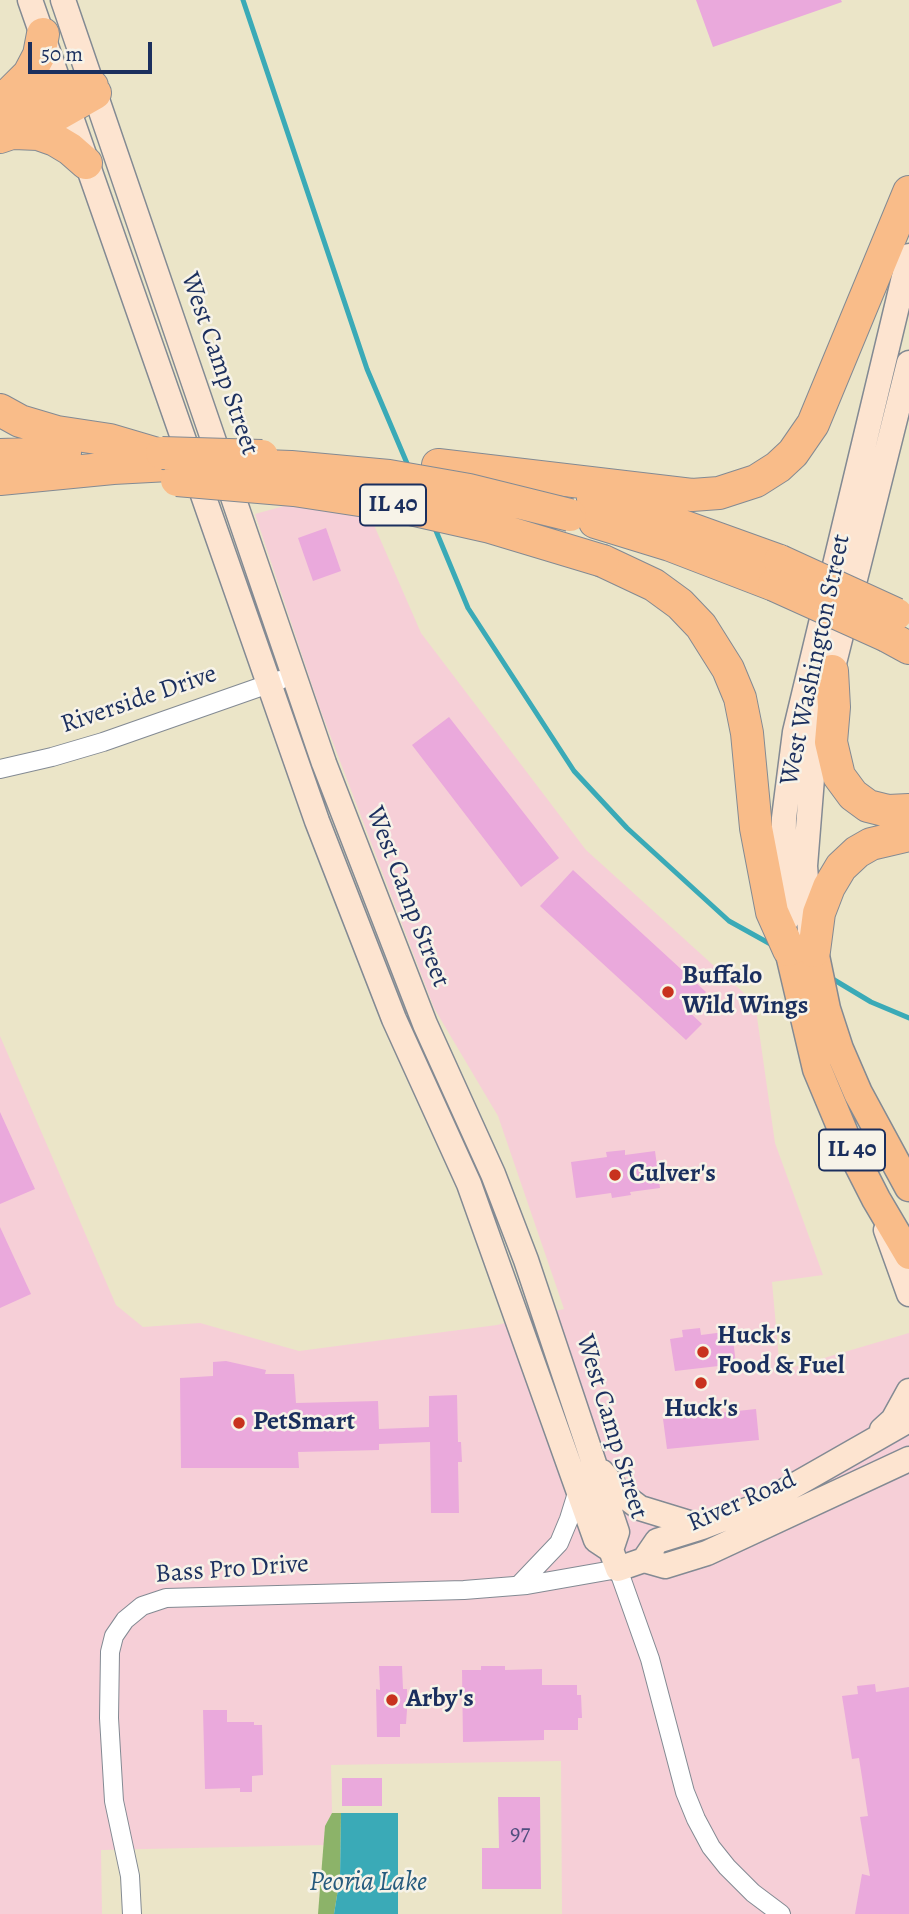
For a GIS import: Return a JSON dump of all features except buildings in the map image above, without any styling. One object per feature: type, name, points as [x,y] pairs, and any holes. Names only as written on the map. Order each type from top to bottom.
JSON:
[{"type":"highway","points":[[3,120],[38,55],[43,34]]},
{"type":"highway","points":[[3,120],[44,122],[64,99],[94,89]]},
{"type":"highway","points":[[3,120],[55,140],[86,163]]},
{"type":"highway","points":[[0,410],[20,421],[57,432],[110,440],[166,463],[291,467],[389,476],[482,493],[710,495],[741,487],[778,467],[799,445],[813,424],[909,192]]},
{"type":"highway","name":"IL 40","points":[[0,455],[166,463],[394,459],[438,465],[561,495]]},
{"type":"highway","name":"IL 40","points":[[15,477],[166,463],[293,490],[392,505],[490,527],[603,561],[654,585],[680,604],[701,626],[728,668],[740,698],[747,733],[756,828],[773,878],[772,912],[802,951],[819,912],[815,900],[829,887],[847,860],[871,845],[909,835]]},
{"type":"highway","points":[[561,495],[670,545],[777,573],[900,630]]},
{"type":"highway","points":[[832,671],[832,751],[839,776],[853,795],[868,806],[888,811],[909,810]]},
{"type":"main road","name":"West Camp Street","points":[[30,0],[299,772],[394,1018],[469,1184],[596,1539],[615,1560]]},
{"type":"main road","name":"West Camp Street","points":[[63,0],[345,821],[422,1017],[500,1193],[617,1532],[615,1560]]},
{"type":"main road","name":"West Washington Street","points":[[773,878],[795,732],[909,256]]},
{"type":"main road","name":"West Washington Street","points":[[815,900],[805,866],[814,753],[909,363]]},
{"type":"main road","name":"IL 40","points":[[802,951],[810,1039],[817,1069],[876,1199],[909,1255]]},
{"type":"main road","name":"IL 40","points":[[802,951],[839,1049],[863,1103],[909,1187]]},
{"type":"main road","points":[[876,1199],[909,1294]]},
{"type":"main road","points":[[862,1445],[893,1420],[909,1391]]},
{"type":"main road","name":"River Road","points":[[909,1420],[760,1505],[657,1541],[644,1560],[665,1566],[707,1553],[909,1459]]},
{"type":"main road","points":[[593,1459],[608,1481],[632,1504],[702,1527]]},
{"type":"main road","points":[[862,1480],[909,1466]]},
{"type":"main road","name":"Bass Pro Drive","points":[[615,1560],[644,1560]]},
{"type":"street","name":"Riverside Drive","points":[[0,769],[103,742],[294,676]]},
{"type":"street","points":[[519,1585],[559,1543],[578,1490]]},
{"type":"street","points":[[615,1560],[650,1659],[685,1791],[696,1819],[711,1847],[727,1867],[753,1893],[781,1914]]},
{"type":"street","name":"Bass Pro Drive","points":[[132,1914],[130,1875],[114,1801],[109,1718],[110,1652],[114,1636],[125,1620],[142,1606],[166,1598],[464,1590],[519,1585],[615,1560]]},
{"type":"shaded area","points":[[357,486],[421,633],[586,850],[755,1003],[775,1143],[823,1275],[772,1282],[780,1371],[909,1333],[909,1914],[562,1914],[561,1761],[331,1765],[332,1813],[325,1826],[324,1845],[101,1850],[102,1914],[0,1914],[0,1036],[116,1305],[143,1327],[200,1323],[299,1351],[497,1325],[564,1309],[498,1116],[434,1008],[319,706],[255,514]]},
{"type":"green space","points":[[332,1813],[341,1813],[340,1877],[334,1914],[318,1914],[325,1826]]},
{"type":"water","name":"Peoria Lake","points":[[341,1813],[398,1813],[398,1914],[334,1914],[340,1877]]},
{"type":"waterway","points":[[243,0],[367,369],[409,468]]},
{"type":"waterway","points":[[434,526],[468,608],[574,771],[627,828],[729,921],[774,946]]},
{"type":"waterway","points":[[831,978],[871,1002],[909,1018]]},
{"type":"place","name":"Buffalo Wild Wings","points":[[668,992]]},
{"type":"place","name":"Culver's","points":[[615,1175]]},
{"type":"place","name":"Huck's Food & Fuel","points":[[703,1352]]},
{"type":"place","name":"Huck's","points":[[701,1383]]},
{"type":"place","name":"PetSmart","points":[[239,1423]]},
{"type":"place","name":"Arby's","points":[[392,1700]]}]
